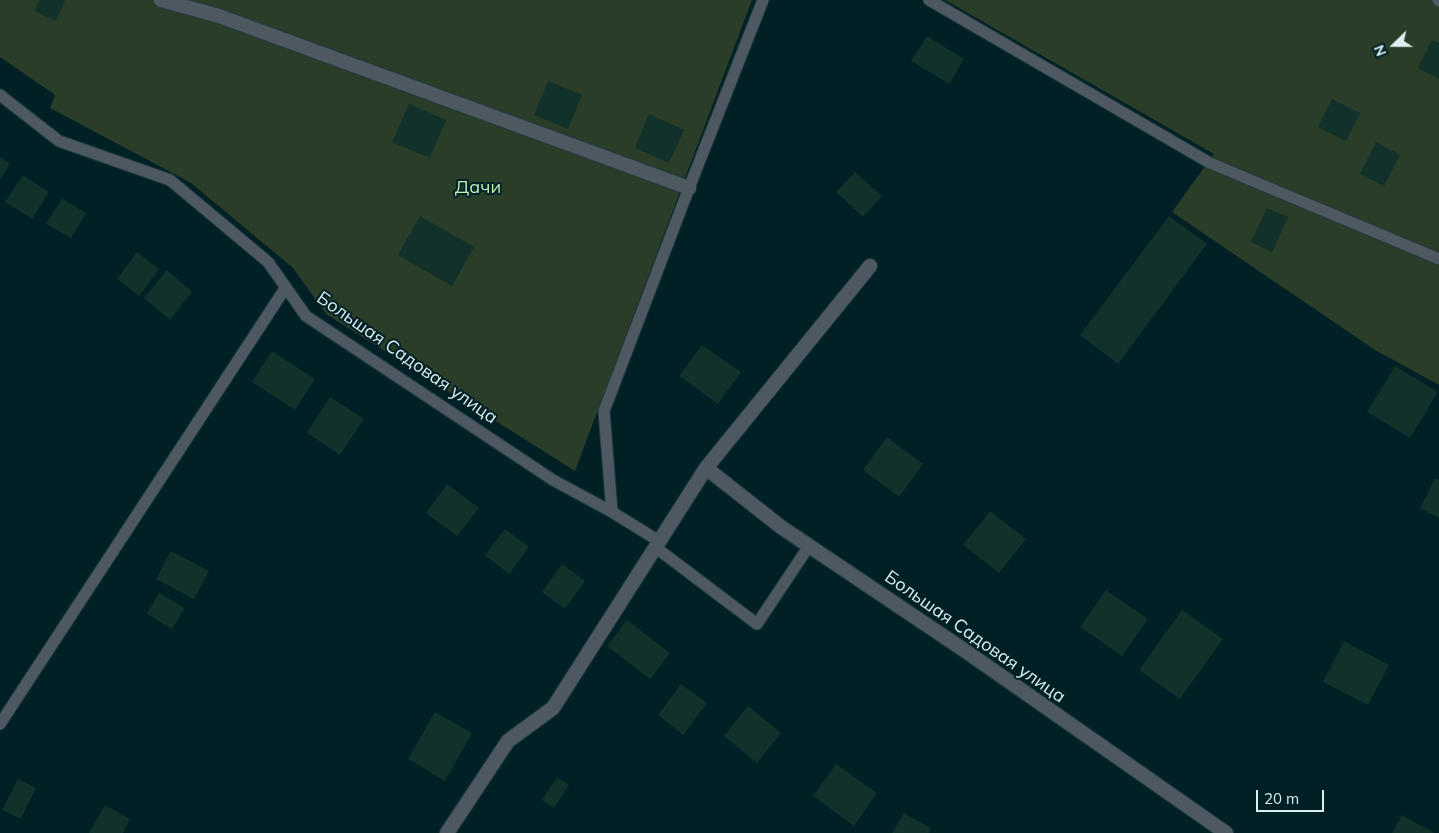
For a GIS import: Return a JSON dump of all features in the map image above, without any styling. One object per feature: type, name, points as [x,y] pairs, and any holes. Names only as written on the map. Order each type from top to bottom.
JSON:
[{"type":"street","points":[[161,0],[219,16],[689,188]]},
{"type":"street","points":[[446,833],[508,741],[553,708],[706,468],[870,266]]},
{"type":"street","name":"Большая Садовая улица","points":[[706,468],[808,546],[964,650],[1226,833]]},
{"type":"lane","points":[[612,512],[604,412],[763,0]]},
{"type":"lane","points":[[928,0],[1210,163],[1439,259]]},
{"type":"lane","name":"Большая Садовая улица","points":[[0,95],[59,141],[170,180],[268,262],[306,316],[553,480],[612,512],[657,544],[757,624],[808,546]]},
{"type":"lane","points":[[0,724],[286,287]]},
{"type":"green space","name":"Дачи","points":[[0,0],[752,0],[575,471],[326,314],[293,268],[191,183],[50,108],[55,95],[0,57]]},
{"type":"green space","points":[[945,0],[1439,0],[1439,385],[1375,350],[1172,212],[1214,154]]},
{"type":"building","points":[[40,0],[65,0],[56,21],[34,11]]},
{"type":"building","points":[[927,36],[964,59],[949,84],[911,61]]},
{"type":"building","points":[[1432,40],[1439,43],[1439,79],[1418,68]]},
{"type":"building","points":[[548,81],[582,95],[568,129],[534,115]]},
{"type":"building","points":[[1332,99],[1360,113],[1346,141],[1318,127]]},
{"type":"building","points":[[409,104],[446,120],[430,158],[392,142]]},
{"type":"building","points":[[649,114],[684,130],[669,163],[635,148]]},
{"type":"building","points":[[1376,142],[1400,155],[1384,186],[1360,174]]},
{"type":"building","points":[[0,157],[10,164],[0,179]]},
{"type":"building","points":[[855,172],[882,196],[863,217],[836,192]]},
{"type":"building","points":[[23,175],[49,192],[32,219],[5,202]]},
{"type":"building","points":[[62,198],[86,213],[71,238],[46,224]]},
{"type":"building","points":[[1267,208],[1288,217],[1272,252],[1251,242]]},
{"type":"building","points":[[420,216],[474,247],[452,286],[398,255]]},
{"type":"building","points":[[1169,216],[1207,244],[1118,364],[1080,335]]},
{"type":"building","points":[[137,252],[159,269],[139,296],[117,279]]},
{"type":"building","points":[[167,270],[192,292],[170,320],[144,298]]},
{"type":"building","points":[[702,345],[741,372],[718,404],[679,376]]},
{"type":"building","points":[[272,351],[315,379],[295,410],[252,382]]},
{"type":"building","points":[[1395,366],[1438,392],[1410,438],[1367,412]]},
{"type":"building","points":[[330,397],[364,419],[340,455],[307,433]]},
{"type":"building","points":[[887,437],[923,464],[899,497],[863,470]]},
{"type":"building","points":[[1435,478],[1439,480],[1439,518],[1420,509]]},
{"type":"building","points":[[447,484],[479,508],[457,536],[426,513]]},
{"type":"building","points":[[990,511],[1026,539],[999,573],[963,545]]},
{"type":"building","points":[[505,529],[529,547],[509,574],[485,555]]},
{"type":"building","points":[[171,551],[209,571],[194,599],[156,579]]},
{"type":"building","points":[[562,564],[585,581],[565,609],[542,592]]},
{"type":"building","points":[[1106,590],[1148,619],[1122,656],[1080,627]]},
{"type":"building","points":[[159,593],[185,608],[172,629],[147,614]]},
{"type":"building","points":[[1182,610],[1223,639],[1180,699],[1139,670]]},
{"type":"building","points":[[627,620],[670,653],[650,679],[607,646]]},
{"type":"building","points":[[1344,641],[1389,665],[1368,705],[1323,682]]},
{"type":"building","points":[[681,684],[707,703],[683,735],[658,715]]},
{"type":"building","points":[[748,706],[781,733],[757,763],[724,736]]},
{"type":"building","points":[[435,712],[472,733],[445,781],[408,759]]},
{"type":"building","points":[[836,764],[877,793],[854,826],[813,796]]},
{"type":"building","points":[[557,777],[569,785],[554,808],[542,800]]},
{"type":"building","points":[[18,779],[36,788],[21,819],[2,810]]},
{"type":"building","points":[[105,805],[130,819],[123,833],[89,833]]},
{"type":"building","points":[[904,813],[931,828],[929,833],[892,833]]},
{"type":"building","points":[[1402,815],[1434,833],[1392,833]]}]
